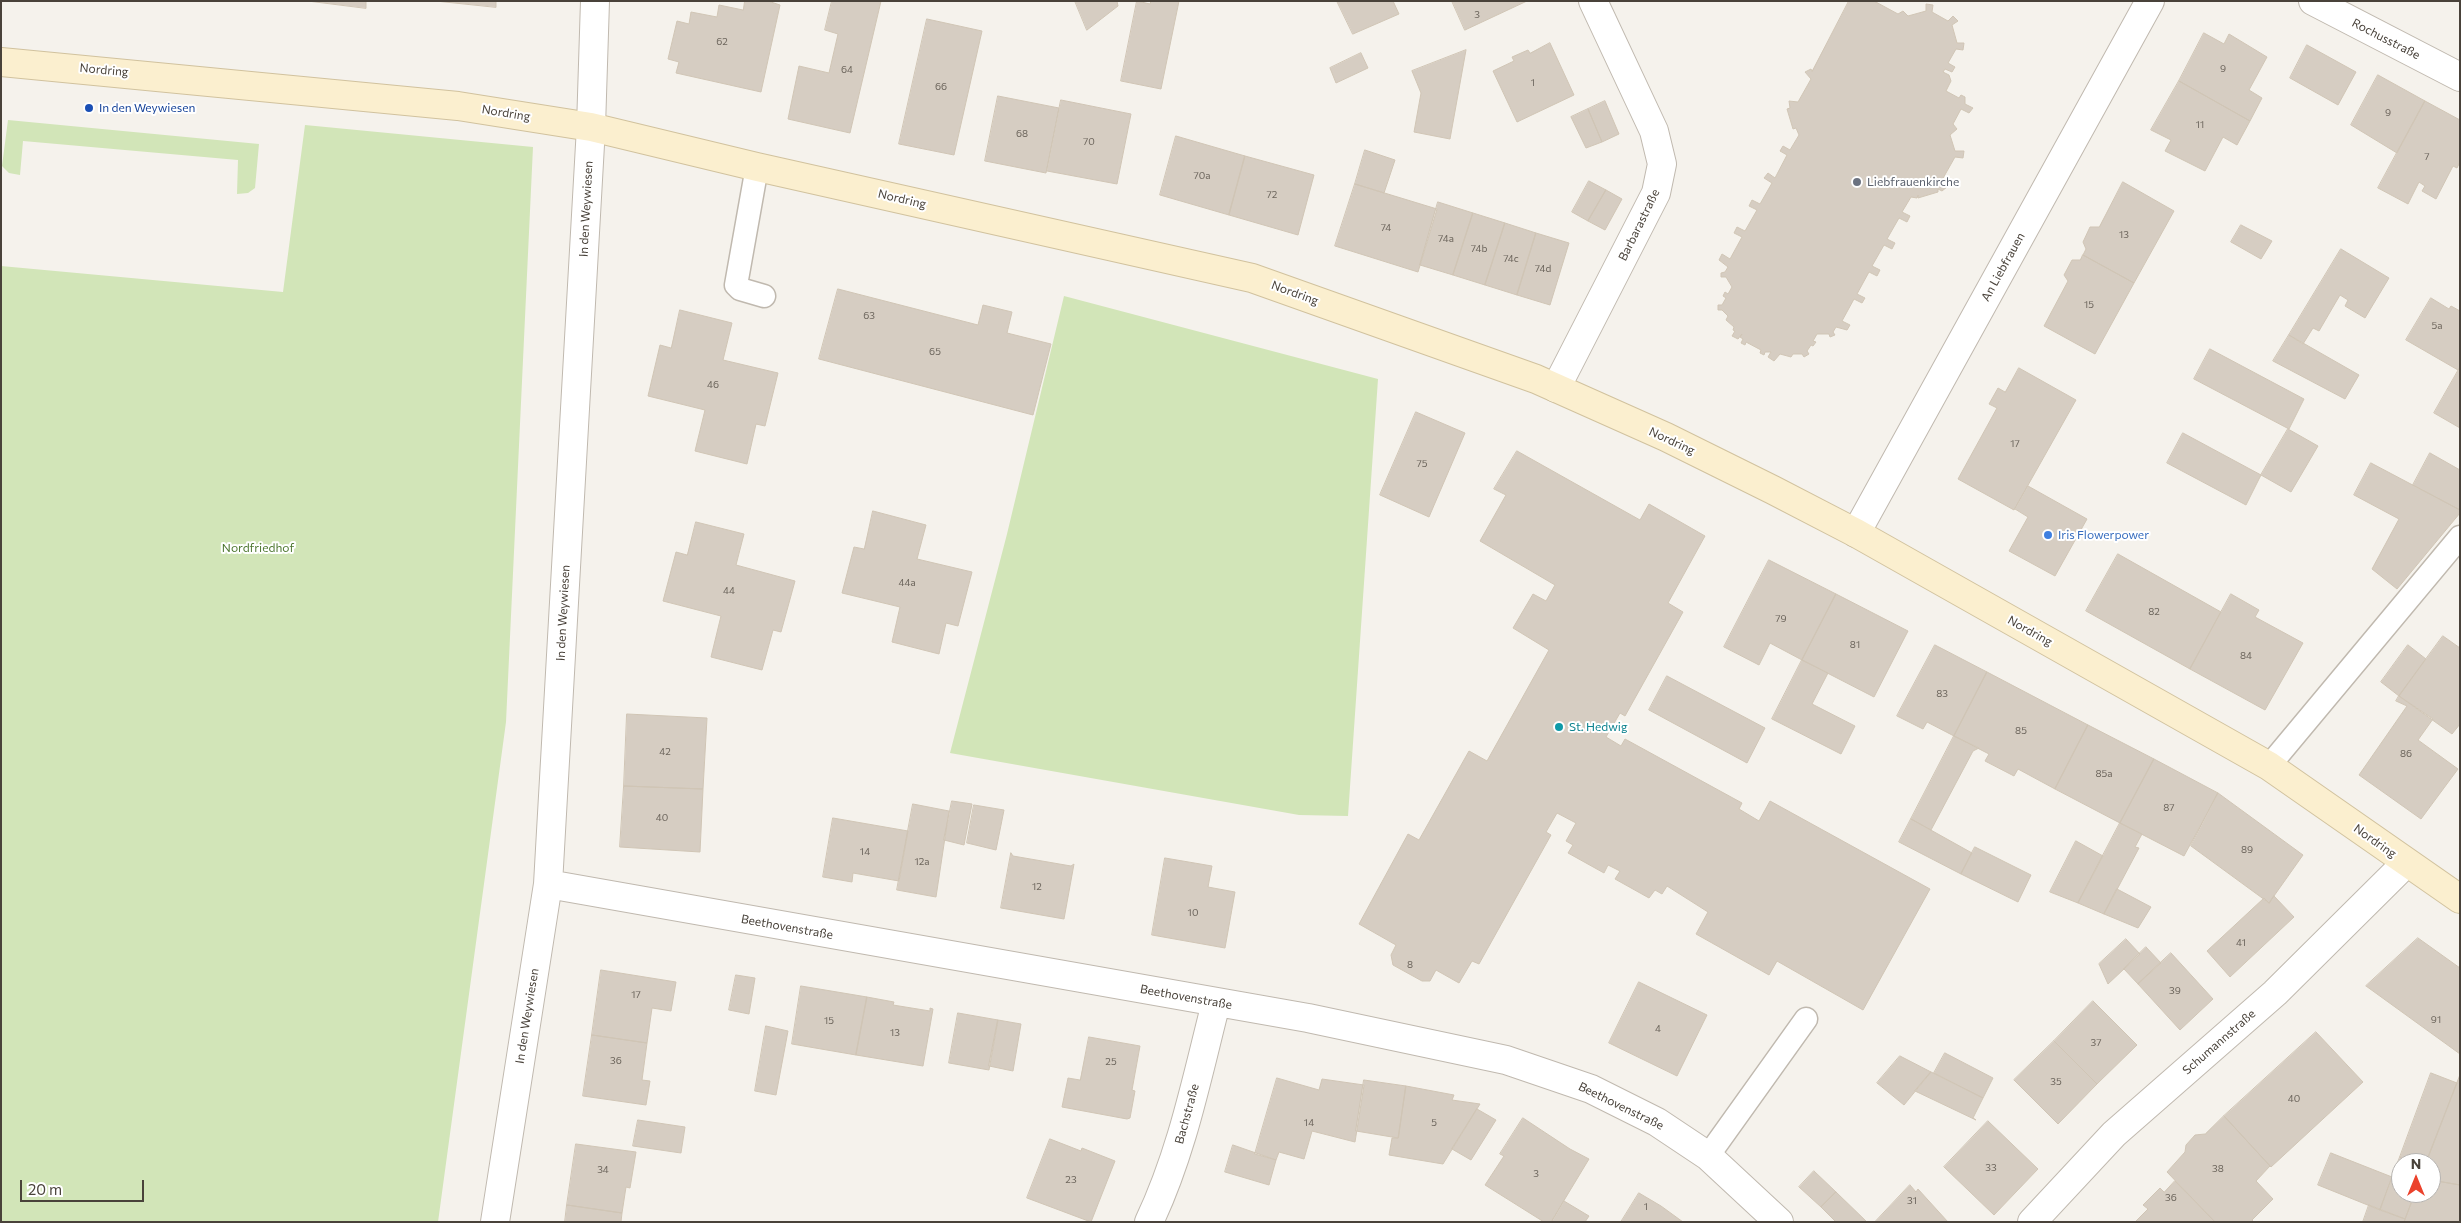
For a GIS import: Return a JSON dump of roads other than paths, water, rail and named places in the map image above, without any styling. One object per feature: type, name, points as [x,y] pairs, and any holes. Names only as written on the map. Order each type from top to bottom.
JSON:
[{"type":"street","name":"Barbarastraße","points":[[1556,388],[1656,193],[1662,164],[1654,130],[1593,1]]},
{"type":"street","name":"An Liebfrauen","points":[[1856,533],[2150,1]]},
{"type":"street","name":"Rochusstraße","points":[[2312,1],[2460,77]]},
{"type":"street","name":"In den Weywiesen","points":[[494,1222],[548,884],[591,127],[602,4]]},
{"type":"street","name":"Nordring","points":[[1,62],[458,106],[591,127],[757,167],[1252,278],[1536,379],[1666,437],[1856,533],[2269,766],[2460,899]]},
{"type":"street","name":"Schumannstraße","points":[[2032,1222],[2114,1134],[2275,993],[2406,862]]},
{"type":"street","name":"Beethovenstraße","points":[[548,884],[1308,1018],[1506,1060],[1591,1089],[1657,1122],[1708,1156],[1779,1222]]},
{"type":"street","name":"Bachstraße","points":[[1149,1222],[1161,1197],[1177,1150],[1216,1003]]},
{"type":"lane","points":[[757,167],[736,285],[740,289],[764,296]]},
{"type":"lane","points":[[2269,766],[2460,537]]},
{"type":"lane","points":[[1708,1156],[1806,1020]]},
{"type":"place","name":"In den Weywiesen","points":[[89,108]]},
{"type":"place","name":"Liebfrauenkirche","points":[[1857,182]]},
{"type":"place","name":"Iris Flowerpower","points":[[2048,535]]},
{"type":"place","name":"St. Hedwig","points":[[1559,727]]},
{"type":"park label","name":"Nordfriedhof","points":[[258,548]]}]
